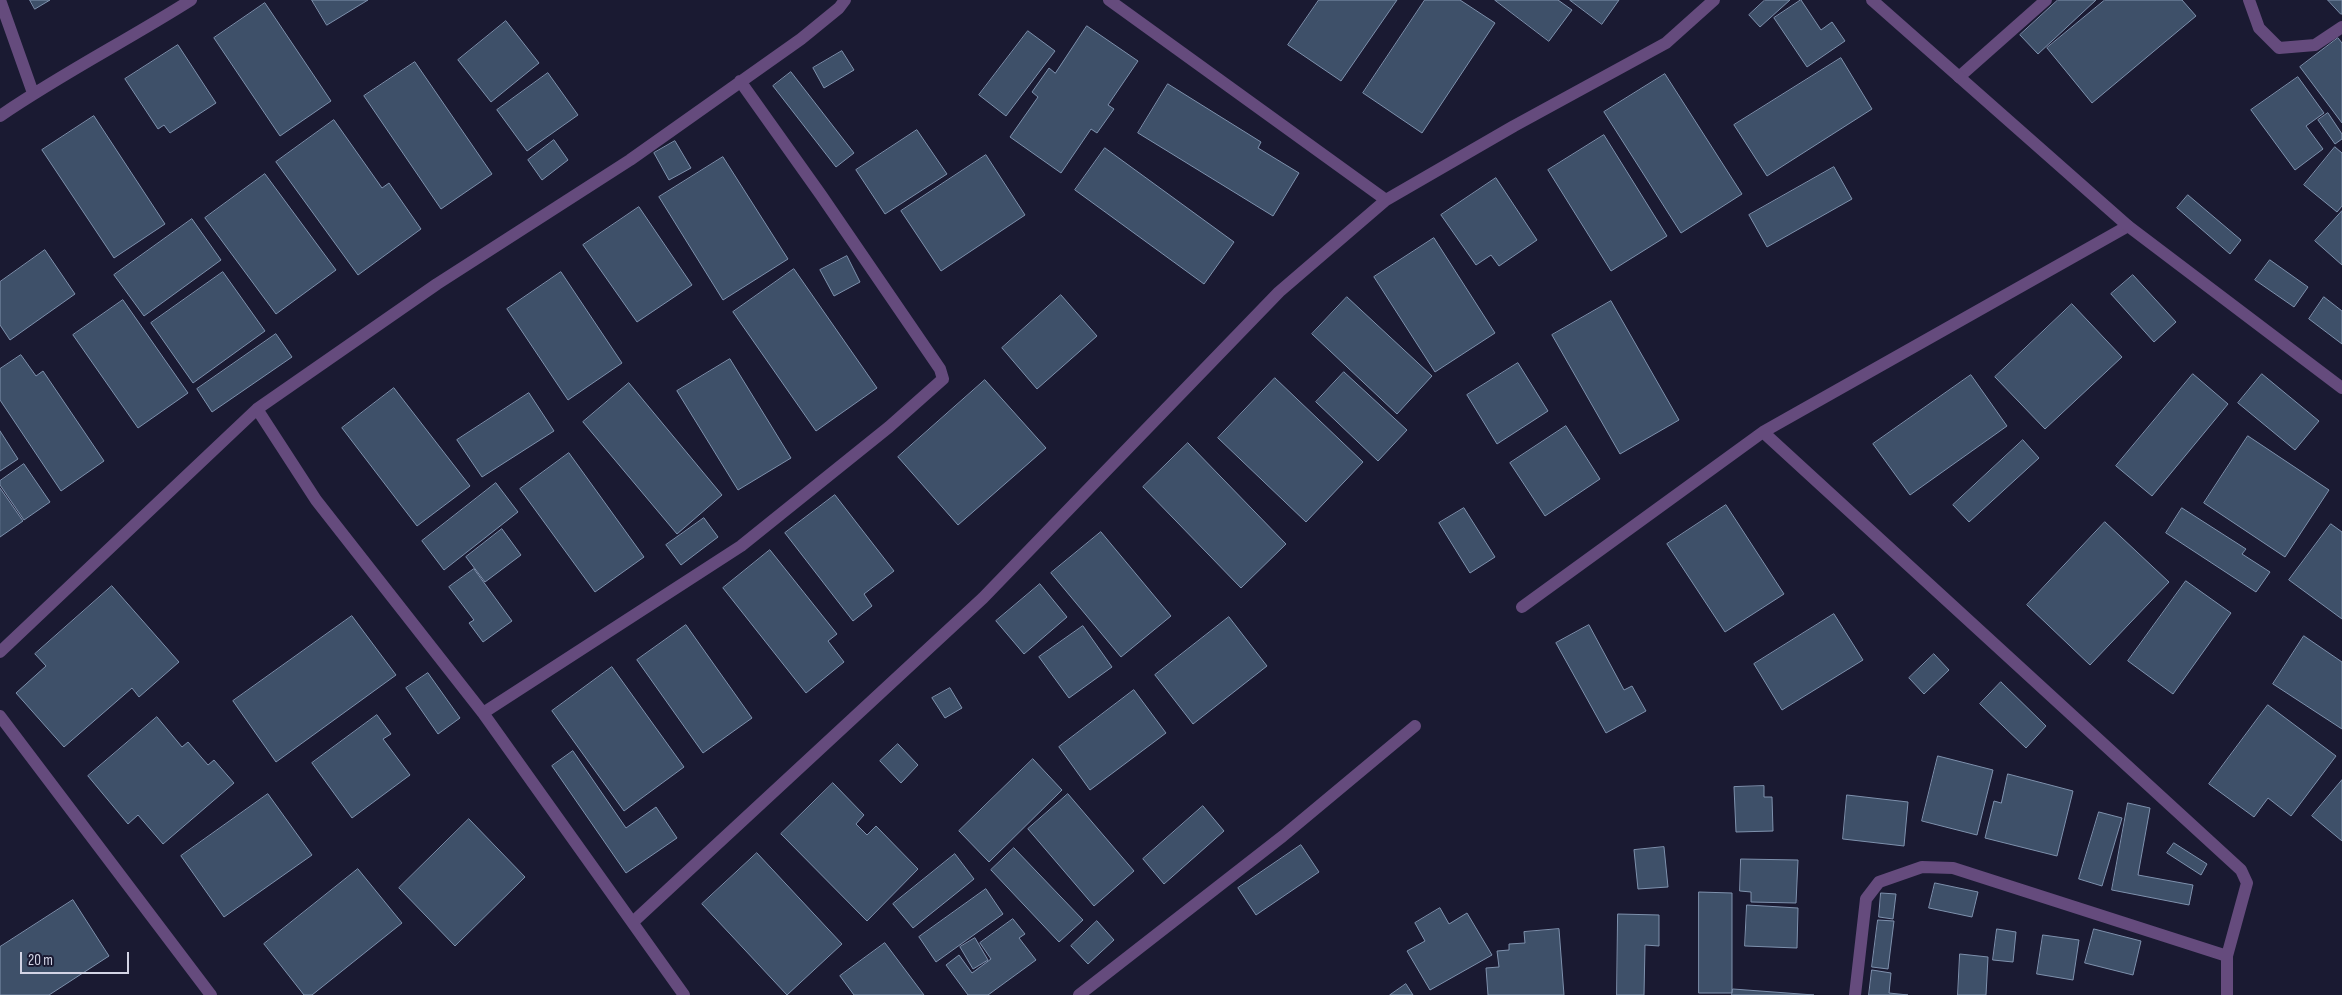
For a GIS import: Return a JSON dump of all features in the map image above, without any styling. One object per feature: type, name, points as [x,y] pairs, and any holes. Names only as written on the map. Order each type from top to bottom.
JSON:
[{"type":"street","points":[[0,0],[33,93]]},
{"type":"street","points":[[0,116],[33,93],[128,40],[191,0]]},
{"type":"street","points":[[0,652],[257,409],[437,284],[630,160],[801,40],[839,8],[845,0]]},
{"type":"street","points":[[1109,0],[1386,200]]},
{"type":"street","points":[[633,922],[983,598],[1279,292],[1386,200],[1514,126],[1666,43],[1714,0]]},
{"type":"street","points":[[1872,0],[2128,226],[2342,388]]},
{"type":"street","points":[[1959,77],[2046,0]]},
{"type":"street","points":[[2249,0],[2259,28],[2279,48],[2315,45],[2342,27]]},
{"type":"street","points":[[483,713],[742,546],[889,427],[943,379],[935,362],[821,194],[740,81]]},
{"type":"street","points":[[1522,607],[1763,432],[2128,226]]},
{"type":"street","points":[[257,409],[316,500],[483,713],[684,995]]},
{"type":"street","points":[[1763,432],[2240,870],[2247,883],[2227,956],[2227,995]]},
{"type":"street","points":[[0,716],[211,995]]},
{"type":"street","points":[[1079,995],[1283,836],[1415,726]]},
{"type":"street","points":[[1855,995],[1866,898],[1879,882],[1922,867],[1953,868],[2227,956]]},
{"type":"building","points":[[30,0],[50,0],[35,9]]},
{"type":"building","points":[[312,0],[368,0],[327,25]]},
{"type":"building","points":[[1319,0],[1397,0],[1341,81],[1288,45]]},
{"type":"building","points":[[1425,0],[1460,0],[1495,23],[1422,133],[1363,93]]},
{"type":"building","points":[[1495,0],[1558,0],[1572,10],[1549,41]]},
{"type":"building","points":[[1570,0],[1619,0],[1602,24]]},
{"type":"building","points":[[1765,0],[1790,0],[1760,27],[1749,15]]},
{"type":"building","points":[[1801,0],[1821,30],[1832,22],[1845,41],[1807,67],[1774,18]]},
{"type":"building","points":[[2058,0],[2096,0],[2038,54],[2020,35]]},
{"type":"building","points":[[2105,0],[2182,0],[2196,16],[2092,103],[2047,48]]},
{"type":"building","points":[[2328,0],[2342,0],[2342,14],[2341,14]]},
{"type":"building","points":[[265,3],[331,101],[280,136],[214,38]]},
{"type":"building","points":[[506,21],[539,63],[491,102],[458,60]]},
{"type":"building","points":[[1087,26],[1138,61],[1108,105],[1114,109],[1097,133],[1091,129],[1061,173],[1010,137],[1038,97],[1032,92],[1049,68],[1055,73]]},
{"type":"building","points":[[1028,31],[1055,51],[1006,116],[979,95]]},
{"type":"building","points":[[2338,38],[2342,43],[2342,123],[2300,67]]},
{"type":"building","points":[[178,45],[216,103],[170,133],[164,125],[158,129],[125,79]]},
{"type":"building","points":[[842,51],[854,70],[824,88],[813,68]]},
{"type":"building","points":[[1841,58],[1872,109],[1767,176],[1734,125]]},
{"type":"building","points":[[415,62],[492,174],[441,209],[364,96]]},
{"type":"building","points":[[791,72],[854,153],[836,167],[773,86]]},
{"type":"building","points":[[548,73],[578,115],[527,151],[497,110]]},
{"type":"building","points":[[1665,74],[1742,194],[1681,233],[1604,112]]},
{"type":"building","points":[[2298,77],[2324,113],[2306,126],[2323,149],[2295,170],[2251,110]]},
{"type":"building","points":[[1168,84],[1261,142],[1258,148],[1299,173],[1273,216],[1138,133]]},
{"type":"building","points":[[2328,113],[2342,134],[2342,139],[2335,144],[2318,120]]},
{"type":"building","points":[[94,116],[165,224],[114,258],[42,150]]},
{"type":"building","points":[[334,120],[382,188],[389,183],[421,229],[358,275],[276,162]]},
{"type":"building","points":[[917,130],[947,174],[885,214],[856,170]]},
{"type":"building","points":[[1604,135],[1667,236],[1611,271],[1548,170]]},
{"type":"building","points":[[554,140],[568,160],[542,180],[528,160]]},
{"type":"building","points":[[675,141],[691,168],[669,180],[654,153]]},
{"type":"building","points":[[2335,147],[2342,153],[2342,206],[2337,212],[2304,185]]},
{"type":"building","points":[[1105,148],[1234,242],[1204,284],[1075,190]]},
{"type":"building","points":[[986,155],[1025,215],[941,271],[901,211]]},
{"type":"building","points":[[723,157],[788,259],[723,300],[659,197]]},
{"type":"building","points":[[1834,167],[1852,199],[1767,247],[1749,215]]},
{"type":"building","points":[[265,174],[336,270],[276,314],[205,218]]},
{"type":"building","points":[[1496,178],[1537,240],[1499,266],[1491,255],[1476,265],[1441,215]]},
{"type":"building","points":[[2188,195],[2241,240],[2230,254],[2177,208]]},
{"type":"building","points":[[639,207],[692,285],[637,322],[583,245]]},
{"type":"building","points":[[2342,211],[2342,265],[2315,241]]},
{"type":"building","points":[[192,219],[221,260],[144,316],[114,275]]},
{"type":"building","points":[[1434,238],[1495,333],[1435,372],[1374,277]]},
{"type":"building","points":[[45,250],[75,294],[10,340],[0,325],[0,282]]},
{"type":"building","points":[[847,256],[860,282],[834,296],[820,270]]},
{"type":"building","points":[[2270,260],[2308,287],[2294,307],[2255,280]]},
{"type":"building","points":[[794,269],[877,388],[816,431],[733,312]]},
{"type":"building","points":[[223,272],[265,331],[193,383],[151,323]]},
{"type":"building","points":[[561,272],[622,363],[568,400],[507,309]]},
{"type":"building","points":[[2133,275],[2176,322],[2154,342],[2111,294]]},
{"type":"building","points":[[1061,295],[1097,336],[1037,389],[1002,348]]},
{"type":"building","points":[[1347,297],[1432,376],[1397,414],[1312,334]]},
{"type":"building","points":[[2324,297],[2342,311],[2342,344],[2309,319]]},
{"type":"building","points":[[123,300],[188,393],[138,428],[73,335]]},
{"type":"building","points":[[1611,301],[1679,420],[1620,454],[1552,335]]},
{"type":"building","points":[[2072,304],[2122,357],[2045,429],[1995,377]]},
{"type":"building","points":[[276,334],[292,357],[212,412],[197,389]]},
{"type":"building","points":[[21,355],[36,376],[43,371],[104,461],[61,491],[0,400],[0,369]]},
{"type":"building","points":[[730,359],[791,458],[738,490],[677,391]]},
{"type":"building","points":[[1518,363],[1548,411],[1497,444],[1467,395]]},
{"type":"building","points":[[1344,372],[1407,430],[1378,461],[1316,402]]},
{"type":"building","points":[[2193,374],[2228,404],[2152,496],[2116,466]]},
{"type":"building","points":[[2262,374],[2319,421],[2295,450],[2238,403]]},
{"type":"building","points":[[1971,375],[2007,426],[1910,495],[1873,444]]},
{"type":"building","points":[[1275,378],[1363,462],[1306,522],[1218,438]]},
{"type":"building","points":[[985,380],[1046,448],[958,525],[898,457]]},
{"type":"building","points":[[629,383],[722,495],[677,534],[583,422]]},
{"type":"building","points":[[394,388],[470,486],[417,526],[342,428]]},
{"type":"building","points":[[529,393],[554,431],[482,477],[457,440]]},
{"type":"building","points":[[1566,426],[1600,479],[1545,516],[1510,463]]},
{"type":"building","points":[[0,431],[18,459],[0,471]]},
{"type":"building","points":[[2248,436],[2329,490],[2285,557],[2204,503]]},
{"type":"building","points":[[2023,440],[2039,458],[1969,522],[1953,505]]},
{"type":"building","points":[[1188,443],[1286,544],[1241,588],[1143,487]]},
{"type":"building","points":[[569,453],[644,557],[595,592],[520,489]]},
{"type":"building","points":[[24,464],[50,502],[24,520],[0,485],[0,481]]},
{"type":"building","points":[[496,483],[518,512],[444,570],[422,541]]},
{"type":"building","points":[[0,488],[23,521],[0,537]]},
{"type":"building","points":[[835,495],[894,571],[864,594],[872,606],[853,621],[785,533]]},
{"type":"building","points":[[1726,505],[1784,594],[1725,632],[1667,544]]},
{"type":"building","points":[[1464,508],[1495,557],[1470,573],[1439,523]]},
{"type":"building","points":[[2182,508],[2246,549],[2242,554],[2270,572],[2256,592],[2166,533]]},
{"type":"building","points":[[704,518],[718,537],[681,565],[666,545]]},
{"type":"building","points":[[2105,522],[2169,582],[2090,665],[2027,605]]},
{"type":"building","points":[[2331,524],[2342,532],[2342,619],[2289,580]]},
{"type":"building","points":[[502,529],[521,555],[485,582],[466,557]]},
{"type":"building","points":[[1101,532],[1171,616],[1121,657],[1051,573]]},
{"type":"building","points":[[770,550],[837,634],[828,641],[844,662],[806,693],[723,588]]},
{"type":"building","points":[[474,569],[512,621],[483,642],[469,623],[474,620],[449,587]]},
{"type":"building","points":[[2186,581],[2231,613],[2173,694],[2128,661]]},
{"type":"building","points":[[1040,584],[1067,617],[1024,654],[996,621]]},
{"type":"building","points":[[112,586],[179,662],[139,697],[132,688],[64,747],[16,693],[46,666],[35,654]]},
{"type":"building","points":[[1834,614],[1863,660],[1782,710],[1754,664]]},
{"type":"building","points":[[352,616],[396,675],[276,762],[233,701]]},
{"type":"building","points":[[1229,617],[1267,666],[1193,724],[1155,675]]},
{"type":"building","points":[[686,625],[752,718],[703,753],[637,660]]},
{"type":"building","points":[[1589,625],[1624,690],[1632,686],[1646,711],[1606,733],[1556,643]]},
{"type":"building","points":[[1083,626],[1112,667],[1069,698],[1039,657]]},
{"type":"building","points":[[2304,636],[2342,662],[2342,729],[2273,684]]},
{"type":"building","points":[[1934,654],[1949,670],[1924,694],[1909,678]]},
{"type":"building","points":[[612,667],[684,767],[624,811],[552,711]]},
{"type":"building","points":[[428,673],[460,718],[438,734],[406,688]]},
{"type":"building","points":[[2001,682],[2046,726],[2026,748],[1980,704]]},
{"type":"building","points":[[950,688],[962,708],[945,718],[932,698]]},
{"type":"building","points":[[1134,690],[1166,733],[1090,790],[1059,747]]},
{"type":"building","points":[[2268,705],[2336,756],[2291,816],[2268,798],[2254,817],[2209,784]]},
{"type":"building","points":[[377,715],[391,734],[383,739],[410,775],[352,818],[312,763]]},
{"type":"building","points":[[157,717],[182,747],[188,742],[208,765],[214,760],[234,783],[163,844],[138,815],[128,824],[88,776]]},
{"type":"building","points":[[898,744],[918,765],[901,783],[880,761]]},
{"type":"building","points":[[573,751],[626,828],[656,807],[677,838],[626,873],[552,766]]},
{"type":"building","points":[[1938,756],[1993,770],[1977,835],[1922,821]]},
{"type":"building","points":[[1033,759],[1062,790],[989,862],[959,831]]},
{"type":"building","points":[[2008,774],[2073,791],[2057,856],[1985,838],[1994,801],[2001,803]]},
{"type":"building","points":[[2342,780],[2342,841],[2312,816]]},
{"type":"building","points":[[833,783],[864,815],[856,824],[867,835],[876,826],[918,869],[867,921],[781,834]]},
{"type":"building","points":[[1764,786],[1764,797],[1772,797],[1773,831],[1736,832],[1734,787]]},
{"type":"building","points":[[268,794],[312,855],[224,917],[181,856]]},
{"type":"building","points":[[1068,794],[1134,871],[1094,906],[1028,829]]},
{"type":"building","points":[[1847,795],[1908,802],[1904,846],[1843,839]]},
{"type":"building","points":[[2128,803],[2150,808],[2138,875],[2193,885],[2189,905],[2112,890]]},
{"type":"building","points":[[1203,806],[1224,831],[1164,884],[1143,859]]},
{"type":"building","points":[[2099,812],[2122,818],[2102,886],[2079,879]]},
{"type":"building","points":[[469,819],[525,877],[455,946],[399,888]]},
{"type":"building","points":[[2174,843],[2207,864],[2201,875],[2167,853]]},
{"type":"building","points":[[1301,845],[1319,872],[1256,915],[1238,888]]},
{"type":"building","points":[[1664,847],[1668,887],[1638,889],[1634,850]]},
{"type":"building","points":[[1014,848],[1083,920],[1059,942],[991,870]]},
{"type":"building","points":[[757,853],[842,944],[787,995],[702,904]]},
{"type":"building","points":[[955,854],[974,879],[913,928],[893,904]]},
{"type":"building","points":[[1741,859],[1798,860],[1796,903],[1751,902],[1751,892],[1740,891]]},
{"type":"building","points":[[358,869],[402,923],[312,995],[304,995],[264,944]]},
{"type":"building","points":[[1935,883],[1978,892],[1972,917],[1929,908]]},
{"type":"building","points":[[986,889],[1003,914],[936,962],[919,937]]},
{"type":"building","points":[[1699,892],[1732,893],[1732,993],[1699,993]]},
{"type":"building","points":[[1881,893],[1896,894],[1893,919],[1879,917]]},
{"type":"building","points":[[73,900],[109,956],[49,995],[0,995],[0,947]]},
{"type":"building","points":[[1747,905],[1798,908],[1797,948],[1745,946]]},
{"type":"building","points":[[1440,908],[1449,924],[1467,913],[1492,955],[1430,990],[1407,951],[1425,941],[1415,923]]},
{"type":"building","points":[[1618,914],[1659,915],[1659,946],[1645,945],[1644,995],[1617,995]]},
{"type":"building","points":[[1013,919],[1025,934],[1019,938],[1036,960],[988,995],[968,995],[946,965],[959,955],[972,973],[991,959],[980,943]]},
{"type":"building","points":[[1878,920],[1894,921],[1888,969],[1872,967]]},
{"type":"building","points":[[1097,921],[1114,940],[1088,964],[1071,946]]},
{"type":"building","points":[[1559,929],[1564,995],[1488,995],[1486,968],[1499,967],[1497,951],[1509,950],[1509,944],[1525,943],[1524,932]]},
{"type":"building","points":[[1997,929],[2016,932],[2013,962],[1993,960]]},
{"type":"building","points":[[2094,929],[2141,941],[2133,975],[2085,963]]},
{"type":"building","points":[[2043,935],[2079,940],[2073,980],[2037,974]]},
{"type":"building","points":[[975,938],[988,960],[973,969],[960,947]]},
{"type":"building","points":[[885,943],[924,995],[854,995],[840,976]]},
{"type":"building","points":[[1960,954],[1988,957],[1986,995],[1958,995]]},
{"type":"building","points":[[1872,970],[1891,973],[1889,993],[1908,995],[1869,995]]},
{"type":"building","points":[[1406,984],[1413,995],[1390,995]]},
{"type":"building","points":[[1733,989],[1814,995],[1732,995]]}]
